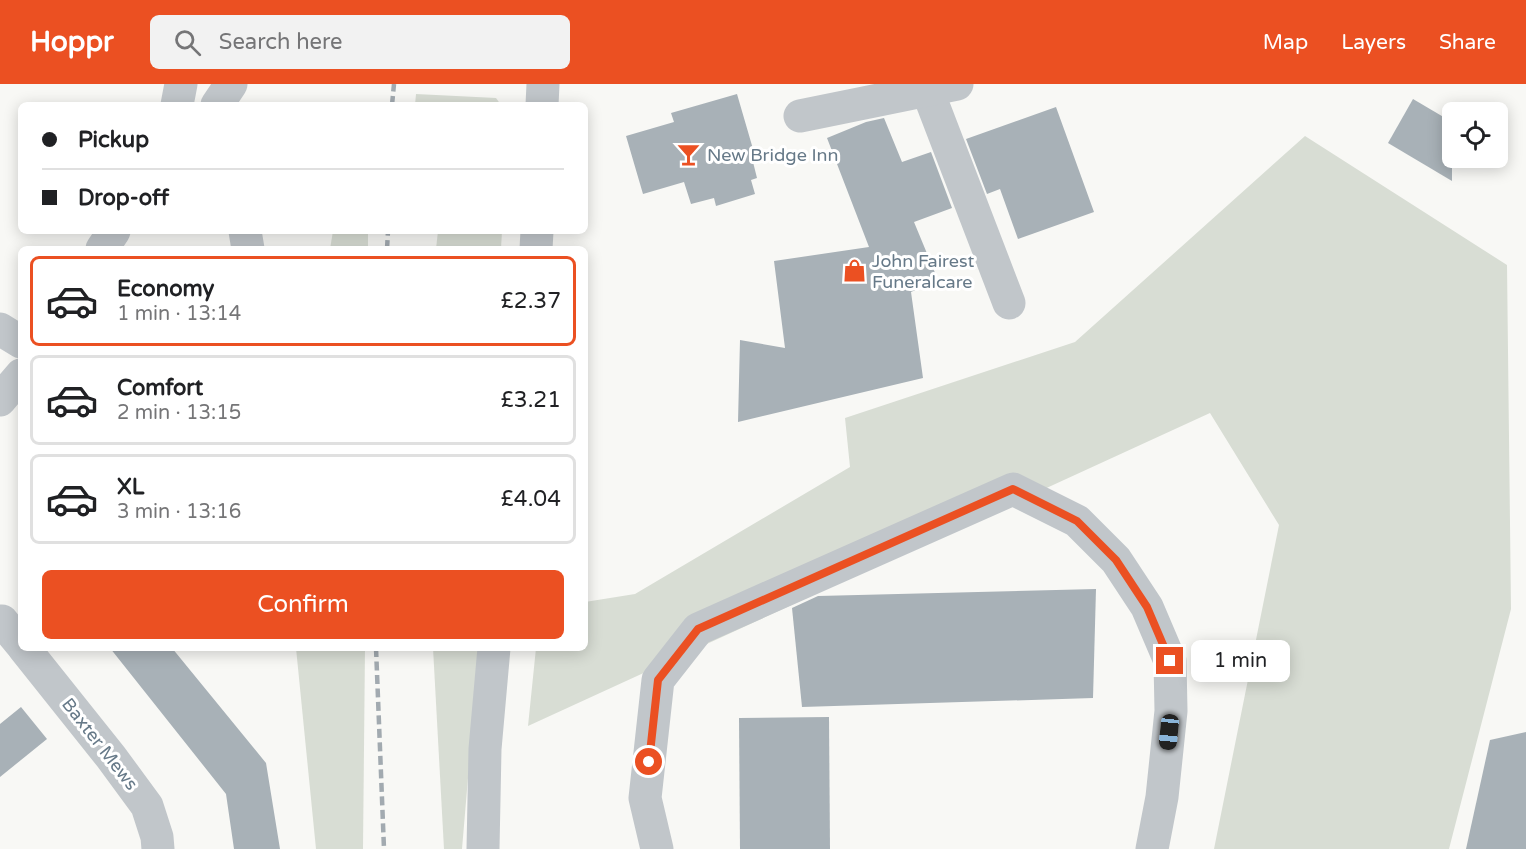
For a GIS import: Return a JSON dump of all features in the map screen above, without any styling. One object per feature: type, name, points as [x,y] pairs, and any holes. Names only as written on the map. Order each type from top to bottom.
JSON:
[{"type":"street","points":[[178,102],[181,84]]},
{"type":"street","points":[[219,102],[231,84]]},
{"type":"street","points":[[542,102],[543,84]]},
{"type":"street","points":[[800,116],[936,86],[1009,303]]},
{"type":"street","points":[[0,329],[18,340]]},
{"type":"street","points":[[0,400],[18,379]]},
{"type":"street","points":[[657,849],[645,798],[658,680],[698,629],[1013,489],[1077,521],[1116,560],[1147,607],[1170,661],[1171,711],[1162,797],[1152,849]]},
{"type":"street","name":"Baxter Mews","points":[[26,651],[147,806],[157,837],[158,849]]},
{"type":"street","points":[[483,849],[485,749],[494,651]]},
{"type":"shaded area","points":[[416,94],[496,98],[499,102],[415,102]]},
{"type":"shaded area","points":[[1305,136],[1507,265],[1511,609],[1449,849],[1214,849],[1279,525],[1210,413],[528,726],[536,651],[588,651],[588,602],[635,594],[850,467],[845,418],[1075,342]]},
{"type":"shaded area","points":[[332,234],[368,234],[368,246],[330,246]]},
{"type":"shaded area","points":[[438,234],[502,234],[501,246],[436,246]]},
{"type":"shaded area","points":[[296,651],[365,651],[363,849],[316,849]]},
{"type":"shaded area","points":[[433,651],[479,651],[462,849],[444,849]]},
{"type":"building","name":"New Bridge Inn","points":[[737,94],[753,149],[750,150],[757,178],[751,180],[755,194],[716,206],[714,198],[691,204],[684,182],[643,194],[626,136],[674,122],[671,113]]},
{"type":"building","points":[[1413,99],[1442,116],[1442,168],[1452,168],[1452,181],[1388,143]]},
{"type":"building","points":[[1056,107],[1094,212],[1018,239],[1000,189],[987,194],[966,139]]},
{"type":"building","name":"John Fairest Funeralcare","points":[[884,118],[902,162],[931,152],[952,208],[914,222],[938,280],[911,292],[923,378],[738,422],[740,340],[785,348],[774,261],[869,247],[827,138],[866,122]]},
{"type":"building","points":[[1096,589],[1093,698],[802,707],[792,608],[818,596]]},
{"type":"building","points":[[112,651],[174,651],[266,763],[280,849],[234,849],[226,794]]},
{"type":"building","points":[[21,707],[47,739],[0,777],[0,724]]},
{"type":"building","points":[[829,717],[830,849],[740,849],[739,718]]},
{"type":"building","points":[[1526,732],[1526,849],[1466,849],[1490,740]]},
{"type":"railway","points":[[392,102],[394,84]]},
{"type":"railway","points":[[387,246],[388,234]]},
{"type":"railway","points":[[376,651],[384,849]]},
{"type":"place","name":"New Bridge Inn","points":[[689,155]]},
{"type":"place","name":"John Fairest Funeralcare","points":[[854,271]]},
{"type":"route","points":[[649,762],[658,680],[698,629],[1013,489],[1077,521],[1116,560],[1147,607],[1170,661]]}]
